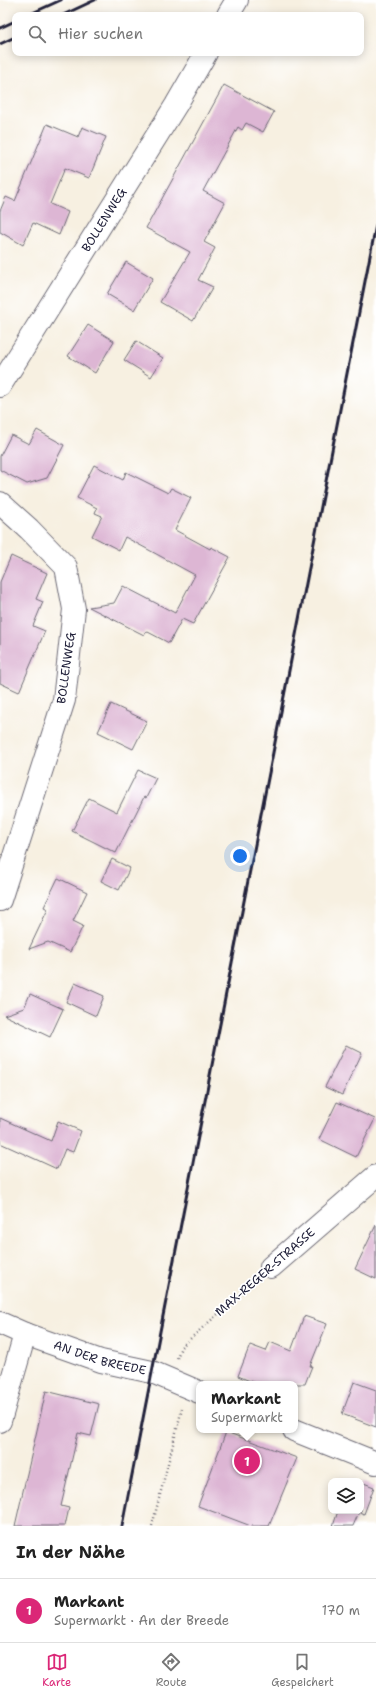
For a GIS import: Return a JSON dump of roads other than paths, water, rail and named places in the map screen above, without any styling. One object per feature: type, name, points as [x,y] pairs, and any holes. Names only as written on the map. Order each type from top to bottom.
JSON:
[{"type":"street","points":[[230,12],[236,0]]},
{"type":"street","name":"BOLLENWEG","points":[[0,386],[176,105],[204,56]]},
{"type":"street","name":"BOLLENWEG","points":[[0,503],[29,529],[66,567],[74,609],[64,700],[0,900]]},
{"type":"street","name":"MAX-REGER-STRASSE","points":[[271,1267],[376,1176]]},
{"type":"street","name":"AN DER BREEDE","points":[[0,1323],[25,1334],[101,1361],[152,1372],[185,1386]]},
{"type":"street","points":[[0,1421],[25,1334]]},
{"type":"street","points":[[298,1432],[376,1463]]},
{"type":"railway","points":[[35,12],[61,0]]},
{"type":"railway","points":[[69,12],[95,0]]},
{"type":"railway","points":[[0,28],[12,22]]},
{"type":"railway","points":[[0,44],[12,38]]},
{"type":"railway","points":[[122,1526],[376,225]]},
{"type":"place","name":"Markant","points":[[247,1461]]}]
